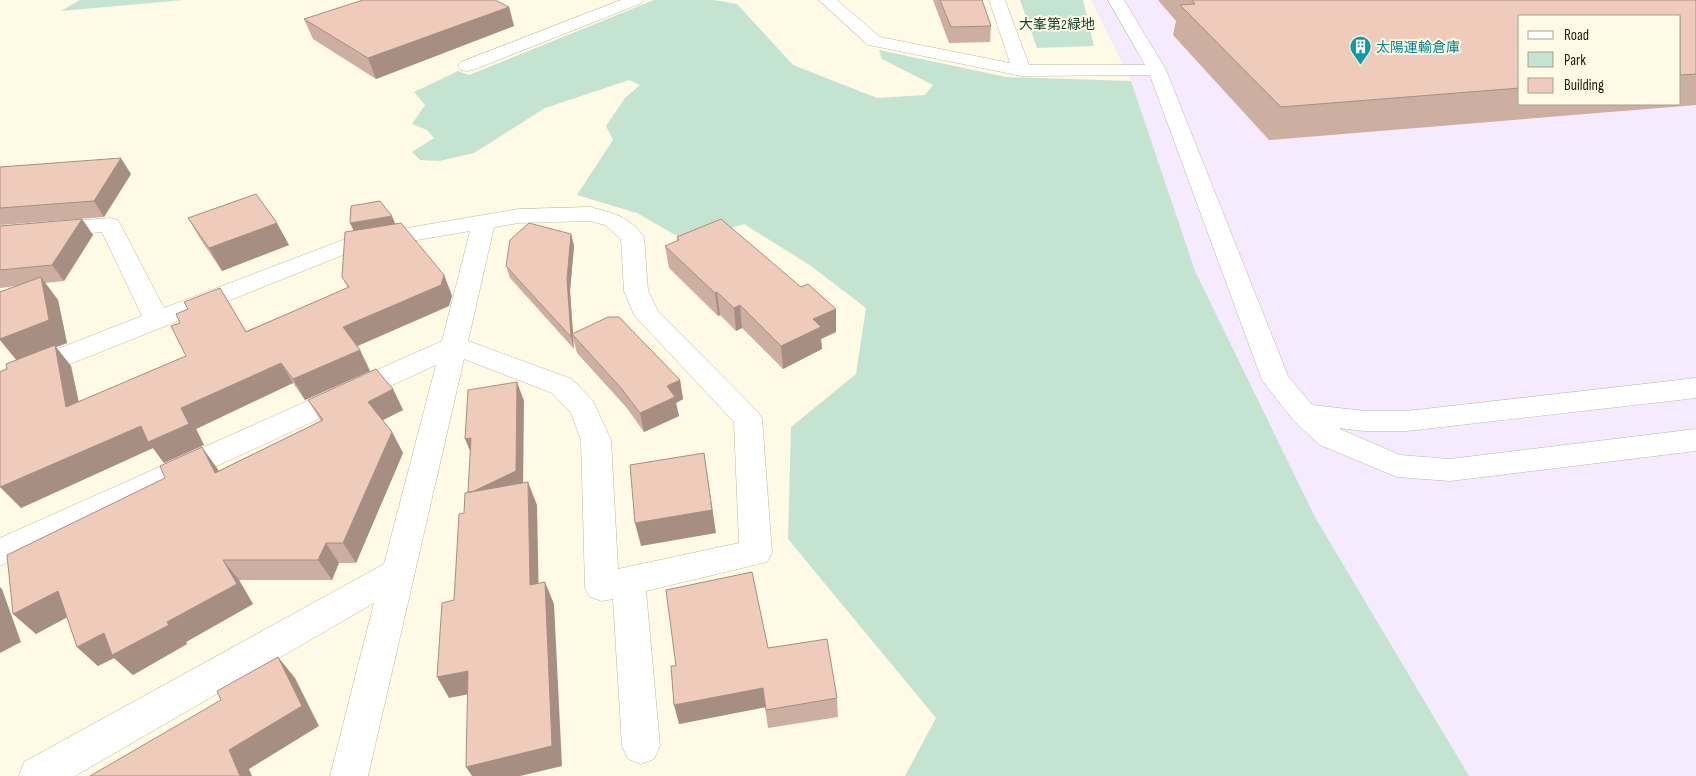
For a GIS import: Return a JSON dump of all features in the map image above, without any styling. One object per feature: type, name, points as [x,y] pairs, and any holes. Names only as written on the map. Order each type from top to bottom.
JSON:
[{"type":"street","points":[[467,66],[636,0]]},
{"type":"street","points":[[827,0],[874,41],[1022,71],[1157,70]]},
{"type":"street","points":[[997,0],[1022,71]]},
{"type":"street","points":[[1116,0],[1157,70],[1276,380],[1304,414],[1330,437],[1398,466],[1450,470],[1696,440]]},
{"type":"street","points":[[0,382],[348,245],[519,216],[590,214],[613,220],[632,237],[636,290],[647,315],[748,419],[756,553],[602,587],[596,440],[583,408],[562,386],[454,346],[0,553]]},
{"type":"street","points":[[349,776],[484,222]]},
{"type":"street","points":[[0,234],[110,225],[157,320]]},
{"type":"street","points":[[1304,414],[1366,421],[1407,421],[1696,388]]},
{"type":"street","points":[[38,776],[399,572]]},
{"type":"street","points":[[628,581],[641,746]]},
{"type":"shaded area","points":[[1091,0],[1696,0],[1696,776],[1469,776],[1315,517],[1195,271],[1131,81]]},
{"type":"green space","points":[[80,0],[184,0],[61,11]]},
{"type":"green space","points":[[654,0],[714,0],[737,4],[793,65],[877,98],[925,95],[933,85],[882,59],[879,50],[1006,77],[1131,81],[1195,271],[1315,517],[1469,776],[905,776],[936,718],[788,539],[791,427],[856,374],[866,308],[811,266],[744,224],[686,241],[637,213],[577,195],[613,140],[606,126],[625,98],[640,85],[629,80],[545,108],[474,153],[439,161],[420,160],[412,152],[434,138],[427,130],[412,124],[425,105],[414,92],[458,71],[469,75]]},
{"type":"green space","name":"大峯第2緑地","points":[[1020,0],[1083,0],[1094,46],[1037,48]]},
{"type":"building","points":[[363,0],[495,0],[509,7],[368,58],[304,19]]},
{"type":"building","points":[[940,0],[982,0],[991,26],[951,27]]},
{"type":"building","name":"太陽運輸倉庫","points":[[1192,0],[1696,0],[1696,74],[1681,75],[1681,15],[1518,15],[1518,88],[1281,107],[1180,5],[1195,4]]},
{"type":"building","points":[[121,158],[94,201],[0,208],[0,167]]},
{"type":"building","points":[[256,194],[277,223],[209,248],[188,218]]},
{"type":"building","points":[[380,201],[392,216],[350,223],[351,206]]},
{"type":"building","points":[[82,219],[52,265],[0,270],[0,226]]},
{"type":"building","points":[[721,219],[801,287],[808,284],[836,309],[813,319],[821,327],[781,346],[740,305],[734,308],[717,292],[715,293],[665,246],[679,240],[677,237]]},
{"type":"building","points":[[401,223],[444,275],[441,285],[343,327],[360,350],[293,379],[281,363],[181,408],[189,424],[148,442],[141,426],[0,487],[0,372],[7,369],[6,364],[55,345],[66,407],[186,356],[171,326],[180,323],[176,314],[188,309],[184,302],[220,288],[246,332],[349,287],[342,277],[345,232]]},
{"type":"building","points":[[529,223],[571,234],[567,279],[571,337],[506,266],[510,240]]},
{"type":"building","points":[[41,277],[49,320],[0,339],[0,292]]},
{"type":"building","points":[[608,317],[619,317],[680,380],[667,386],[675,397],[640,413],[621,388],[572,334]]},
{"type":"building","points":[[376,369],[393,389],[368,402],[392,432],[343,543],[326,543],[318,560],[223,560],[237,584],[167,622],[169,625],[112,655],[104,633],[77,647],[58,591],[13,614],[7,555],[165,478],[160,466],[202,447],[215,473],[323,420],[308,400]]},
{"type":"building","points":[[517,382],[516,471],[472,492],[468,492],[471,438],[465,439],[468,390]]},
{"type":"building","points":[[704,453],[712,510],[635,523],[630,465]]},
{"type":"building","points":[[528,482],[530,585],[545,582],[552,746],[466,767],[468,671],[437,677],[442,603],[454,600],[459,514],[464,513],[465,493]]},
{"type":"building","points":[[752,572],[768,648],[827,639],[837,698],[766,710],[763,688],[674,705],[671,666],[676,666],[666,590]]},
{"type":"building","points":[[278,657],[302,706],[229,750],[240,776],[90,776],[221,700],[217,691]]},
{"type":"place","name":"太陽運輸倉庫","points":[[1360,66]]}]
